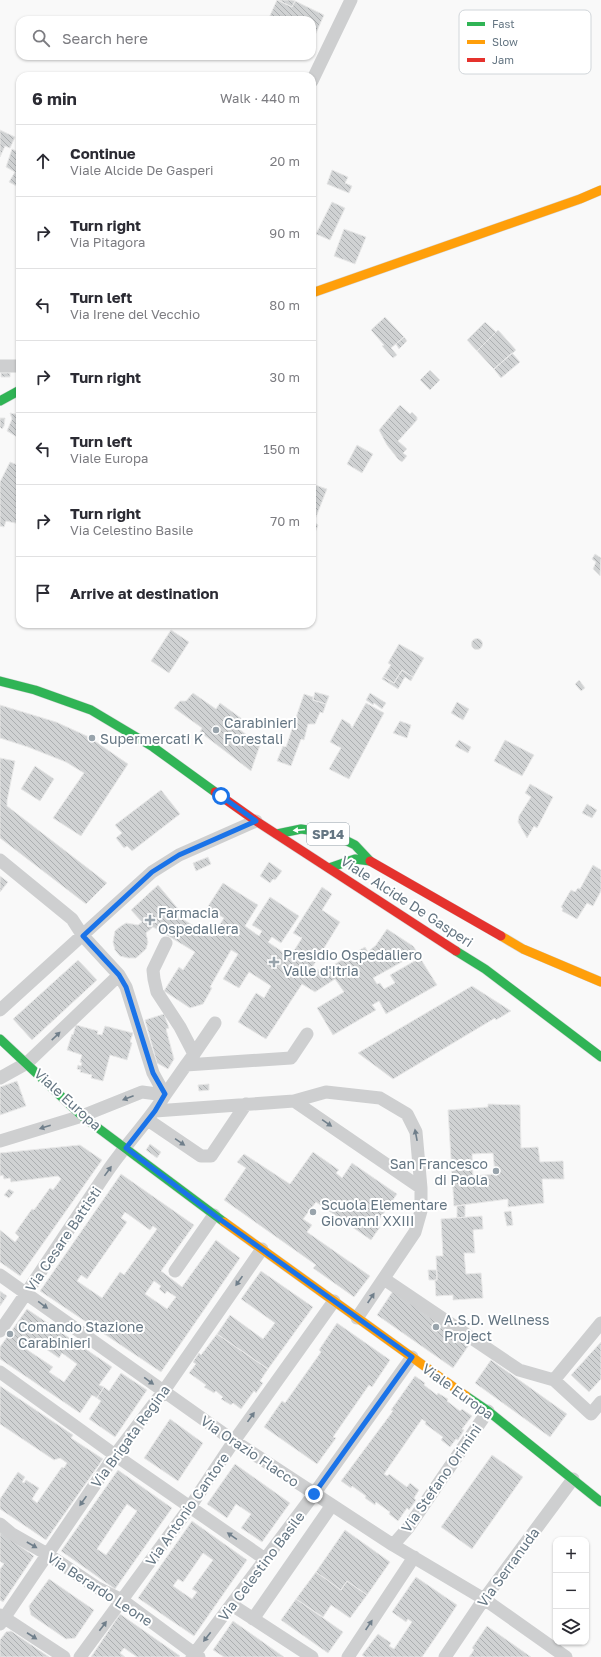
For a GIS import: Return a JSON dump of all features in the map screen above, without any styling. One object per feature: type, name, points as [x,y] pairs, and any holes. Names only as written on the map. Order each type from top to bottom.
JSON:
[{"type":"main road","points":[[316,292],[580,200],[601,190]]},
{"type":"main road","points":[[0,401],[16,392]]},
{"type":"main road","name":"Viale Alcide De Gasperi","points":[[0,681],[35,690],[91,710],[153,747],[256,821],[485,969],[601,1057]]},
{"type":"main road","name":"SP14","points":[[277,834],[300,829],[322,832],[338,837],[355,845],[370,861],[523,949],[601,982]]},
{"type":"main road","name":"SP14","points":[[329,868],[356,859],[370,861]]},
{"type":"main road","name":"Viale Europa","points":[[0,1039],[82,1116],[214,1215],[488,1411],[601,1502]]},
{"type":"street","points":[[316,73],[351,0]]},
{"type":"street","points":[[0,366],[16,366]]},
{"type":"street","points":[[0,1010],[152,872],[179,855],[256,821]]},
{"type":"street","points":[[0,860],[72,919],[83,936],[119,975],[126,987],[153,1073],[165,1094]]},
{"type":"street","points":[[166,943],[153,970],[157,992],[180,1027],[194,1054]]},
{"type":"street","points":[[0,1078],[27,1063],[119,975]]},
{"type":"street","name":"Via Cesare Battisti","points":[[0,1331],[27,1294],[108,1171],[151,1116],[215,1023]]},
{"type":"street","points":[[186,1065],[290,1058],[308,1034]]},
{"type":"street","points":[[0,1141],[82,1116],[142,1092],[165,1094]]},
{"type":"street","points":[[151,1116],[246,1104],[294,1101],[326,1092],[380,1098],[407,1114],[416,1132],[421,1188],[421,1211],[415,1232],[357,1318]]},
{"type":"street","points":[[294,1101],[421,1188]]},
{"type":"street","points":[[151,1116],[201,1156],[211,1156],[246,1104]]},
{"type":"street","points":[[175,1271],[214,1215]]},
{"type":"street","name":"Via Brigata Regina","points":[[1,1619],[115,1455],[163,1392],[262,1249]]},
{"type":"street","name":"Via Orazio Flacco","points":[[0,1275],[234,1441],[393,1545],[484,1599],[560,1655]]},
{"type":"street","points":[[384,1279],[519,1370],[554,1380],[591,1414],[601,1402]]},
{"type":"street","name":"Via Antonio Cantore","points":[[80,1657],[190,1507],[234,1441],[334,1301]]},
{"type":"street","points":[[554,1380],[601,1323]]},
{"type":"street","name":"Via Celestino Basile","points":[[195,1656],[412,1357]]},
{"type":"street","points":[[0,1372],[115,1455],[265,1559]]},
{"type":"street","name":"Via Stefano Orimini","points":[[393,1545],[408,1528],[488,1411]]},
{"type":"street","name":"Via Serranuda","points":[[445,1657],[484,1599],[573,1478]]},
{"type":"street","name":"Via Celestino Basile","points":[[253,1619],[332,1505]]},
{"type":"street","name":"Via Berardo Leone","points":[[0,1524],[12,1534],[47,1554],[96,1587],[122,1600],[195,1656]]},
{"type":"street","points":[[348,1657],[414,1557]]},
{"type":"street","points":[[232,1605],[312,1657]]},
{"type":"street","points":[[1,1619],[64,1657]]},
{"type":"building","points":[[277,0],[292,7],[295,1],[324,15],[316,33],[316,16],[270,16]]},
{"type":"building","points":[[278,0],[292,0],[295,1],[292,7]]},
{"type":"building","points":[[0,130],[15,137],[10,148],[5,146],[0,157]]},
{"type":"building","points":[[12,149],[16,151],[16,186],[9,182],[15,172],[6,167]]},
{"type":"building","points":[[332,170],[348,177],[345,183],[352,186],[349,193],[327,184]]},
{"type":"building","points":[[332,202],[345,208],[330,240],[316,234]]},
{"type":"building","points":[[344,229],[366,237],[355,264],[334,256]]},
{"type":"building","points":[[385,317],[404,337],[391,348],[397,355],[393,358],[382,346],[384,345],[371,330]]},
{"type":"building","points":[[485,322],[496,332],[477,351],[467,340]]},
{"type":"building","points":[[498,330],[516,350],[494,369],[477,351]]},
{"type":"building","points":[[404,337],[407,341],[399,349],[396,344]]},
{"type":"building","points":[[512,353],[520,362],[501,378],[494,369]]},
{"type":"building","points":[[430,370],[440,380],[430,390],[420,380]]},
{"type":"building","points":[[1,373],[10,373],[10,377],[1,377]]},
{"type":"building","points":[[400,405],[410,414],[412,412],[417,417],[417,420],[398,441],[407,449],[403,453],[407,456],[402,462],[387,445],[379,430]]},
{"type":"building","points":[[10,413],[16,414],[16,436],[7,431],[12,419]]},
{"type":"building","points":[[0,418],[5,418],[2,429],[0,427]]},
{"type":"building","points":[[357,445],[373,454],[362,473],[347,464]]},
{"type":"building","points":[[10,462],[16,464],[16,523],[6,521],[4,527],[0,526],[0,482]]},
{"type":"building","points":[[316,485],[327,489],[316,517]]},
{"type":"building","points":[[595,554],[601,558],[600,576],[593,569],[596,562],[592,559]]},
{"type":"building","points":[[171,630],[189,642],[169,673],[151,661]]},
{"type":"building","points":[[477,638],[481,640],[483,644],[481,648],[477,650],[473,648],[471,644],[473,640]]},
{"type":"building","points":[[399,644],[424,658],[413,677],[402,670],[394,683],[383,677],[391,665],[388,663]]},
{"type":"building","points":[[402,670],[413,677],[411,681],[405,677],[398,689],[382,679],[383,677],[394,683]]},
{"type":"building","points":[[579,680],[585,688],[581,691],[575,684]]},
{"type":"building","points":[[315,692],[329,696],[326,704],[313,700]]},
{"type":"building","points":[[193,693],[216,709],[220,703],[245,721],[239,729],[260,745],[251,771],[200,732],[202,728],[174,708],[180,701],[186,701]]},
{"type":"building","points":[[370,693],[386,703],[382,709],[374,703],[373,705],[366,700]]},
{"type":"building","points":[[304,694],[313,697],[313,700],[326,704],[323,713],[320,712],[315,724],[308,724],[304,740],[301,739],[291,766],[277,761],[283,746],[286,747]]},
{"type":"building","points":[[457,702],[469,709],[463,720],[451,713]]},
{"type":"building","points":[[366,703],[384,713],[349,779],[329,769],[341,748],[330,742],[342,719],[350,724],[352,728]]},
{"type":"building","points":[[0,705],[56,722],[89,737],[128,764],[81,836],[53,818],[84,773],[66,762],[0,738]]},
{"type":"building","points":[[400,721],[411,725],[407,738],[393,733]]},
{"type":"building","points":[[459,740],[471,747],[468,753],[455,746]]},
{"type":"building","points":[[505,740],[534,755],[522,776],[494,761]]},
{"type":"building","points":[[0,758],[15,761],[7,806],[107,883],[86,904],[0,838]]},
{"type":"building","points":[[35,766],[54,779],[40,801],[21,789]]},
{"type":"building","points":[[530,784],[553,797],[537,828],[534,826],[527,838],[518,822],[519,816],[531,797],[525,793]]},
{"type":"building","points":[[161,790],[180,814],[132,851],[127,846],[124,848],[116,838],[122,833],[115,825]]},
{"type":"building","points":[[587,804],[597,810],[592,818],[582,813]]},
{"type":"building","points":[[208,857],[211,864],[196,871],[193,863]]},
{"type":"building","points":[[269,862],[282,871],[275,880],[273,879],[270,883],[260,876]]},
{"type":"building","points":[[593,865],[601,870],[601,891],[593,906],[587,903],[577,919],[562,911],[563,909],[561,907],[571,890],[575,892],[578,888],[580,889]]},
{"type":"building","points":[[0,876],[8,882],[0,892]]},
{"type":"building","name":"Presidio Ospedaliero Valle d'Itria","points":[[223,883],[258,905],[245,926],[259,936],[262,931],[252,925],[270,897],[299,916],[281,943],[272,937],[268,942],[290,957],[302,938],[293,933],[322,887],[332,894],[322,910],[340,922],[313,966],[321,972],[365,947],[368,952],[376,945],[387,929],[413,946],[418,953],[373,978],[377,984],[380,983],[384,989],[395,983],[390,975],[420,958],[437,985],[386,1014],[379,1001],[372,1005],[376,1010],[333,1035],[317,1008],[344,992],[335,979],[315,992],[302,984],[266,1039],[238,1022],[256,993],[264,998],[271,986],[249,972],[239,988],[223,979],[238,954],[231,950],[210,987],[212,988],[203,1004],[190,1008],[164,991],[179,967],[183,970],[195,952],[153,927],[146,933],[148,942],[146,949],[136,958],[120,956],[115,950],[113,942],[115,931],[126,923],[138,925],[142,922],[131,910],[158,885],[179,910],[176,915],[212,937],[224,918],[207,908]]},
{"type":"building","points":[[78,960],[97,980],[32,1040],[13,1019]]},
{"type":"building","points":[[472,986],[511,1011],[496,1020],[495,1018],[393,1079],[358,1053]]},
{"type":"building","points":[[164,1014],[169,1028],[166,1029],[174,1059],[168,1069],[157,1063],[145,1020]]},
{"type":"building","points":[[76,1025],[98,1031],[97,1034],[102,1035],[105,1026],[133,1033],[127,1060],[110,1055],[103,1081],[91,1078],[92,1075],[80,1072],[81,1070],[77,1069],[78,1065],[81,1066],[82,1063],[80,1062],[82,1055],[67,1050]]},
{"type":"building","points":[[17,1081],[26,1106],[0,1115],[0,1087]]},
{"type":"building","points":[[209,1084],[209,1090],[199,1091],[198,1085]]},
{"type":"building","name":"San Francesco di Paola","points":[[488,1104],[520,1105],[521,1148],[538,1147],[540,1162],[563,1161],[564,1179],[542,1179],[544,1203],[508,1207],[508,1199],[454,1206],[448,1110],[488,1107]],"holes":[[[493,1153],[495,1174],[473,1176],[472,1154]]]},
{"type":"building","points":[[150,1144],[161,1152],[157,1158],[146,1150]]},
{"type":"building","points":[[80,1145],[102,1160],[20,1276],[0,1262],[0,1230],[15,1242],[19,1237],[15,1233],[32,1209],[34,1210],[50,1188],[53,1190],[61,1179],[58,1176],[11,1182],[10,1178],[4,1179],[3,1175],[0,1176],[0,1153]]},
{"type":"building","name":"Scuola Elementare Giovanni XXIII","points":[[313,1152],[339,1170],[336,1173],[342,1178],[352,1163],[397,1194],[376,1224],[380,1227],[371,1240],[316,1202],[303,1219],[312,1225],[307,1232],[370,1276],[354,1297],[313,1268],[316,1265],[224,1200],[246,1168],[237,1162],[244,1154],[290,1184]]},
{"type":"building","points":[[121,1174],[194,1225],[161,1271],[182,1287],[216,1240],[240,1258],[161,1372],[40,1291]],"holes":[[[125,1212],[150,1230],[153,1226],[157,1229],[124,1275],[120,1272],[102,1298],[77,1281],[81,1275],[87,1279],[127,1222],[121,1218]],[[154,1281],[161,1286],[159,1289],[165,1294],[167,1291],[176,1297],[167,1309],[145,1294]]]},
{"type":"building","points":[[9,1189],[14,1192],[9,1198],[4,1195]]},
{"type":"building","points":[[465,1205],[465,1217],[457,1218],[457,1206]]},
{"type":"building","points":[[511,1211],[513,1225],[507,1226],[504,1212]]},
{"type":"building","points":[[482,1216],[483,1229],[473,1230],[475,1253],[464,1253],[466,1274],[481,1273],[483,1298],[453,1300],[453,1295],[436,1296],[436,1256],[443,1256],[441,1219]]},
{"type":"building","points":[[428,1270],[437,1270],[437,1280],[429,1280]]},
{"type":"building","points":[[261,1271],[313,1307],[268,1369],[217,1334],[230,1315],[263,1339],[275,1323],[241,1299]]},
{"type":"building","points":[[0,1291],[7,1296],[0,1306]]},
{"type":"building","points":[[393,1291],[469,1345],[453,1368],[377,1315]]},
{"type":"building","points":[[27,1309],[112,1367],[99,1385],[104,1387],[97,1398],[92,1395],[80,1413],[0,1359],[0,1347]],"holes":[[[33,1340],[59,1358],[62,1353],[77,1364],[64,1382],[49,1372],[53,1367],[26,1349]]]},
{"type":"building","points":[[337,1323],[390,1360],[372,1387],[369,1385],[333,1437],[336,1438],[317,1464],[264,1427],[282,1401],[285,1403],[321,1352],[319,1350]]},
{"type":"building","points":[[217,1334],[268,1369],[260,1381],[263,1383],[256,1393],[254,1391],[241,1409],[233,1403],[231,1405],[221,1399],[223,1397],[216,1391],[214,1393],[204,1387],[206,1385],[189,1373],[196,1364],[193,1362],[199,1353],[201,1355]]},
{"type":"building","points":[[601,1342],[601,1379],[589,1392],[571,1375]]},
{"type":"building","points":[[491,1360],[567,1414],[550,1437],[475,1383]]},
{"type":"building","points":[[121,1373],[147,1390],[115,1437],[89,1419],[101,1401],[97,1398],[104,1387],[109,1391]]},
{"type":"building","points":[[415,1376],[425,1383],[424,1385],[437,1395],[438,1393],[448,1399],[447,1401],[460,1411],[462,1409],[472,1416],[462,1429],[464,1430],[458,1440],[456,1439],[450,1447],[441,1440],[443,1437],[425,1424],[426,1422],[422,1419],[384,1474],[387,1476],[389,1474],[407,1487],[410,1483],[419,1490],[414,1498],[416,1500],[409,1510],[407,1508],[398,1521],[389,1514],[390,1512],[376,1502],[375,1505],[365,1498],[366,1496],[352,1486],[351,1488],[341,1481],[393,1411],[391,1410]]},
{"type":"building","points":[[0,1386],[73,1435],[71,1438],[103,1459],[46,1540],[0,1509],[0,1499],[18,1472],[25,1477],[22,1482],[24,1483],[26,1480],[39,1488],[32,1499],[37,1503],[62,1467],[64,1468],[67,1463],[60,1458],[54,1460],[0,1424]]},
{"type":"building","points":[[170,1419],[203,1443],[178,1481],[144,1458]]},
{"type":"building","points":[[492,1455],[523,1477],[472,1549],[441,1527]]},
{"type":"building","points":[[235,1464],[290,1503],[262,1542],[241,1528],[251,1514],[236,1504],[227,1518],[207,1504]]},
{"type":"building","points":[[118,1470],[172,1508],[115,1589],[61,1551]],"holes":[[[127,1504],[137,1511],[106,1555],[97,1549]]]},
{"type":"building","points":[[192,1521],[247,1560],[194,1636],[138,1598]],"holes":[[[203,1553],[213,1560],[192,1589],[197,1592],[192,1599],[173,1586],[178,1579],[183,1582]]]},
{"type":"building","points":[[345,1530],[390,1562],[367,1595],[347,1581],[341,1590],[316,1572]]},
{"type":"building","points":[[0,1532],[34,1556],[3,1602],[0,1600],[0,1569],[4,1564],[0,1561]]},
{"type":"building","points":[[316,1572],[341,1590],[347,1581],[367,1595],[350,1618],[331,1605],[323,1617],[296,1599]]},
{"type":"building","points":[[416,1577],[457,1605],[422,1657],[365,1657],[362,1655],[378,1634],[391,1643],[389,1646],[394,1649],[412,1622],[408,1619],[406,1622],[392,1612]]},
{"type":"building","points":[[49,1579],[94,1610],[75,1638],[66,1639],[31,1615],[29,1606]]},
{"type":"building","points":[[296,1599],[343,1632],[328,1653],[281,1620]]},
{"type":"building","points":[[120,1614],[180,1656],[137,1657],[124,1648],[120,1653],[125,1657],[91,1657]]},
{"type":"building","points":[[233,1621],[284,1657],[224,1657],[213,1650]]},
{"type":"building","points":[[487,1626],[531,1657],[469,1657],[474,1650],[472,1648]]},
{"type":"building","points":[[11,1631],[49,1657],[0,1657],[0,1640],[6,1632]]},
{"type":"traffic: fast","points":[[0,401],[16,392]]},
{"type":"traffic: fast","points":[[0,681],[35,690],[91,710],[153,747],[215,792]]},
{"type":"traffic: fast","points":[[277,834],[301,829],[322,832],[339,837],[355,845],[370,861]]},
{"type":"traffic: fast","points":[[329,868],[355,859],[370,861]]},
{"type":"traffic: fast","points":[[456,951],[485,969],[601,1057]]},
{"type":"traffic: fast","points":[[0,1039],[82,1116],[224,1222]]},
{"type":"traffic: fast","points":[[466,1396],[488,1411],[601,1502]]},
{"type":"traffic: slow","points":[[316,292],[580,199],[601,190]]},
{"type":"traffic: slow","points":[[501,936],[523,949],[601,982]]},
{"type":"traffic: slow","points":[[224,1222],[466,1396]]},
{"type":"traffic: jam","points":[[215,792],[256,821],[456,951]]},
{"type":"traffic: jam","points":[[370,861],[501,936]]},
{"type":"place","name":"Carabinieri Forestali","points":[[216,730]]},
{"type":"place","name":"Supermercati K","points":[[92,738]]},
{"type":"place","name":"Farmacia Ospedaliera","points":[[150,920]]},
{"type":"place","name":"Presidio Ospedaliero Valle d'Itria","points":[[274,962]]},
{"type":"place","name":"San Francesco di Paola","points":[[496,1171]]},
{"type":"place","name":"Scuola Elementare Giovanni XXIII","points":[[313,1212]]},
{"type":"place","name":"A.S.D. Wellness Project","points":[[436,1327]]},
{"type":"place","name":"Comando Stazione Carabinieri","points":[[10,1334]]},
{"type":"route","points":[[221,796],[256,821],[179,855],[152,872],[83,936],[119,975],[126,987],[153,1073],[165,1094],[155,1111],[126,1148],[214,1215],[412,1357],[314,1494]]}]
